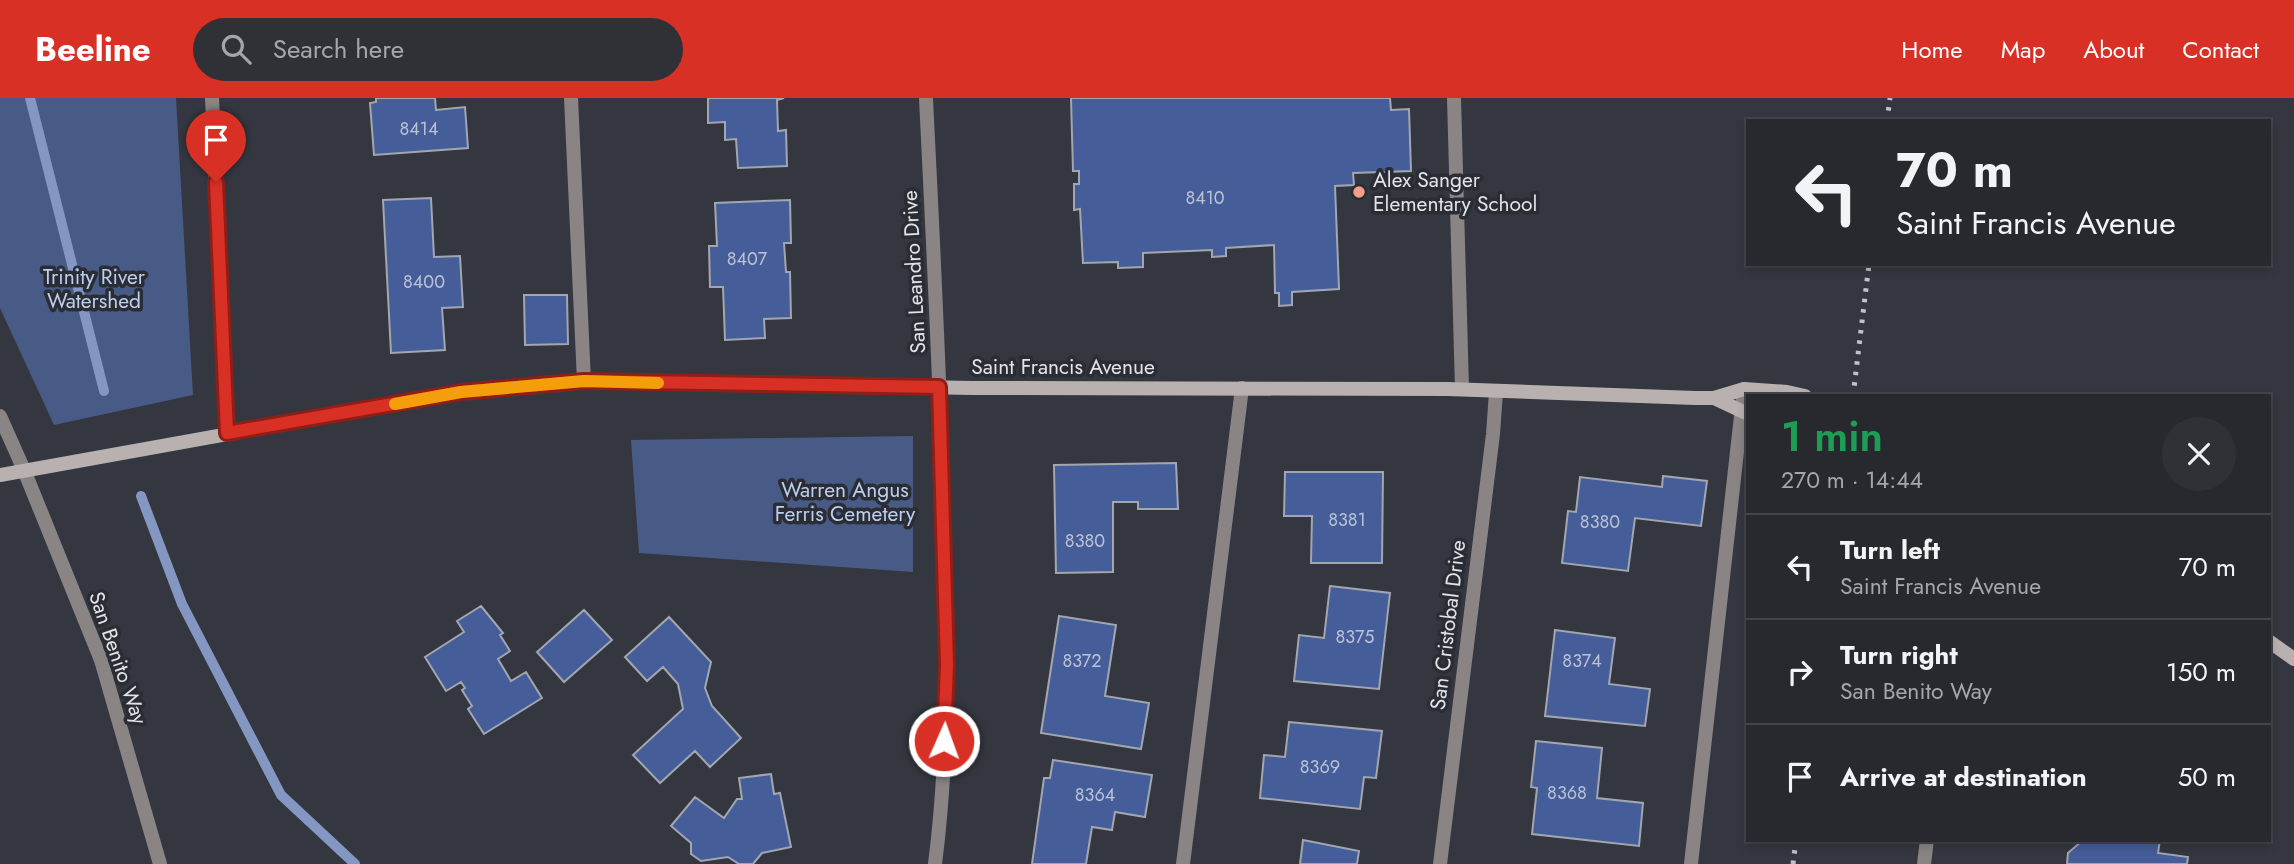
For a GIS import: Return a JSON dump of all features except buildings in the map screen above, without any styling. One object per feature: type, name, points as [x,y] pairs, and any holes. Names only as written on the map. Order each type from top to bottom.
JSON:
[{"type":"street","points":[[212,98],[227,433]]},
{"type":"street","points":[[570,98],[584,381]]},
{"type":"street","name":"San Leandro Drive","points":[[926,98],[939,387],[947,665],[941,818],[935,864]]},
{"type":"street","points":[[1454,98],[1462,390]]},
{"type":"street","name":"Saint Francis Avenue","points":[[0,475],[461,392],[584,381],[939,387],[1462,390],[1714,398],[1744,389],[1796,394]]},
{"type":"street","points":[[1184,864],[1242,388]]},
{"type":"street","points":[[1691,864],[1745,414],[1744,389]]},
{"type":"street","name":"San Cristobal Drive","points":[[1440,864],[1496,391]]},
{"type":"street","name":"Saint Francis Avenue","points":[[1714,398],[1745,414]]},
{"type":"street","name":"San Benito Way","points":[[0,416],[101,660],[160,864]]},
{"type":"street","points":[[2271,643],[2294,659]]},
{"type":"street","points":[[1924,864],[1927,842]]},
{"type":"green space","name":"Trinity River Watershed","points":[[0,98],[176,98],[193,395],[54,425],[0,308]]},
{"type":"green space","name":"Warren Angus Ferris Cemetery","points":[[913,436],[913,572],[639,553],[631,440]]},
{"type":"waterway","name":"Trinity River Watershed","points":[[30,98],[104,391]]},
{"type":"waterway","name":"Trinity River Watershed","points":[[141,496],[182,604],[281,795],[355,864]]},
{"type":"railway","points":[[1887,119],[1890,98]]},
{"type":"railway","points":[[1853,394],[1869,266]]},
{"type":"railway","points":[[1793,864],[1796,842]]},
{"type":"slow traffic","points":[[395,404],[461,392],[584,381],[658,383]]},
{"type":"place","name":"Alex Sanger Elementary School","points":[[1359,192]]},
{"type":"route","points":[[216,182],[227,433],[461,392],[584,381],[939,387],[947,665],[944,741]]}]
